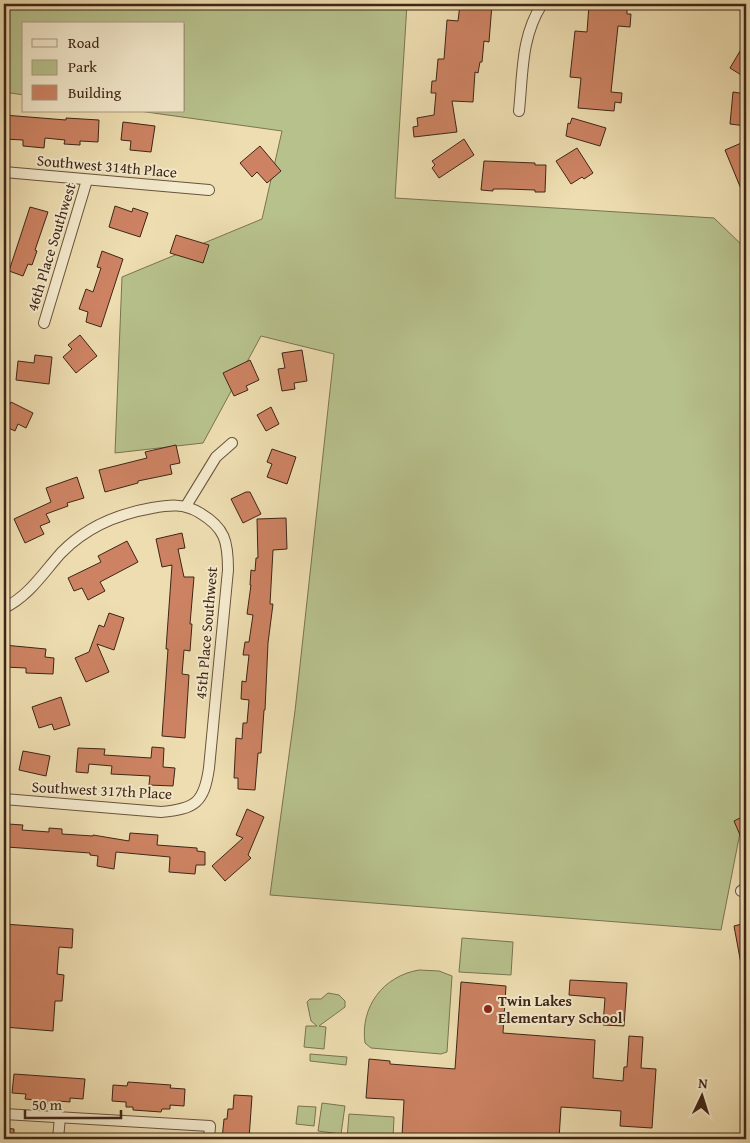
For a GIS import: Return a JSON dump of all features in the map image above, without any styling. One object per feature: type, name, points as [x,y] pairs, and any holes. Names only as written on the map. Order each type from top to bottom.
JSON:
[{"type":"street","points":[[519,110],[526,41],[534,16],[542,4]]},
{"type":"street","name":"Southwest 314th Place","points":[[4,172],[208,190]]},
{"type":"street","name":"46th Place Southwest","points":[[44,323],[87,180]]},
{"type":"street","points":[[186,506],[216,457],[232,443]]},
{"type":"street","name":"45th Place Southwest","points":[[4,608],[16,602],[25,594],[62,552],[91,528],[108,519],[165,506],[186,506],[217,524],[225,539],[228,559],[209,768],[206,786],[197,801]]},
{"type":"street","name":"Southwest 317th Place","points":[[4,799],[161,812],[180,810],[197,801]]},
{"type":"street","points":[[4,1114],[210,1126],[209,1139]]},
{"type":"street","points":[[58,1139],[60,1118]]},
{"type":"green space","points":[[4,4],[407,4],[395,198],[714,218],[746,249],[746,802],[721,930],[270,895],[295,711],[334,354],[261,336],[203,443],[115,453],[122,277],[262,219],[282,131],[146,112],[185,112],[185,22],[22,22],[22,95],[4,92]]},
{"type":"green space","points":[[462,938],[513,942],[511,975],[459,972]]},
{"type":"green space","points":[[419,970],[439,971],[452,976],[447,1052],[441,1054],[371,1048],[365,1043],[364,1030],[370,1006],[385,986],[406,973]]},
{"type":"green space","points":[[328,993],[339,995],[345,1001],[345,1007],[319,1026],[326,1027],[324,1049],[304,1047],[306,1026],[317,1026],[311,1021],[307,1002],[310,999],[321,999]]},
{"type":"green space","points":[[310,1054],[347,1057],[346,1065],[310,1061]]},
{"type":"green space","points":[[322,1103],[345,1106],[341,1134],[318,1131]]},
{"type":"green space","points":[[298,1106],[316,1107],[314,1126],[296,1124]]},
{"type":"green space","points":[[349,1114],[394,1117],[393,1139],[347,1139]]},
{"type":"building","points":[[460,4],[492,4],[489,42],[484,41],[482,62],[480,62],[478,73],[475,72],[473,102],[452,101],[457,132],[414,137],[413,127],[418,126],[417,118],[434,115],[436,93],[431,93],[432,81],[436,81],[438,59],[444,59],[447,20],[458,21]]},
{"type":"building","points":[[589,5],[627,7],[627,14],[631,14],[630,27],[618,26],[611,92],[622,93],[621,103],[615,102],[614,111],[578,108],[581,78],[570,77],[575,31],[587,32]]},
{"type":"building","points":[[746,41],[746,78],[730,68]]},
{"type":"building","points":[[733,92],[746,94],[746,126],[730,124]]},
{"type":"building","points":[[4,115],[66,120],[66,118],[99,120],[98,142],[80,141],[80,145],[64,144],[65,140],[45,138],[44,148],[23,146],[23,140],[4,139]]},
{"type":"building","points":[[572,118],[606,128],[600,146],[566,136],[568,123],[570,124]]},
{"type":"building","points":[[123,122],[155,126],[151,152],[130,150],[131,141],[121,140]]},
{"type":"building","points":[[464,139],[474,155],[439,178],[432,168],[435,165],[432,161]]},
{"type":"building","points":[[746,141],[746,201],[725,150]]},
{"type":"building","points":[[260,146],[281,171],[267,183],[257,172],[252,177],[240,163]]},
{"type":"building","points":[[577,148],[593,173],[571,184],[556,161]]},
{"type":"building","points":[[484,161],[546,165],[545,192],[507,189],[481,190]]},
{"type":"building","points":[[115,206],[132,212],[133,208],[148,213],[140,237],[109,227]]},
{"type":"building","points":[[30,207],[48,212],[32,265],[28,264],[23,276],[9,271]]},
{"type":"building","points":[[176,235],[209,245],[203,263],[170,253]]},
{"type":"building","points":[[102,251],[123,259],[101,327],[86,322],[88,312],[79,309],[86,289],[93,292],[101,268],[97,267]]},
{"type":"building","points":[[80,335],[97,356],[76,373],[63,357],[72,349],[68,345]]},
{"type":"building","points":[[302,350],[307,381],[294,383],[295,389],[282,391],[278,369],[285,368],[282,353]]},
{"type":"building","points":[[35,355],[52,357],[49,384],[16,380],[18,361],[34,363]]},
{"type":"building","points":[[250,360],[259,380],[246,386],[248,390],[234,396],[223,373]]},
{"type":"building","points":[[11,402],[33,413],[26,428],[18,424],[15,431],[4,426],[4,416]]},
{"type":"building","points":[[271,407],[279,424],[266,431],[257,415]]},
{"type":"building","points":[[176,445],[180,463],[170,465],[172,474],[138,481],[138,483],[105,492],[99,470],[147,458],[145,452]]},
{"type":"building","points":[[272,449],[296,457],[287,484],[267,477],[272,464],[267,462]]},
{"type":"building","points":[[77,477],[84,498],[67,503],[68,506],[46,514],[50,522],[40,526],[44,534],[25,543],[14,519],[51,502],[46,488]]},
{"type":"building","points":[[250,492],[261,514],[243,523],[231,499]]},
{"type":"building","points":[[286,518],[287,549],[273,550],[270,604],[273,604],[268,643],[261,753],[258,753],[255,790],[238,789],[238,778],[234,778],[236,738],[242,739],[243,723],[247,723],[249,700],[241,699],[242,681],[246,682],[249,655],[243,655],[245,642],[249,642],[253,615],[247,614],[251,570],[255,571],[256,558],[258,558],[257,519]]},
{"type":"building","points":[[182,533],[185,548],[178,549],[184,577],[194,577],[190,651],[184,650],[182,674],[189,675],[185,738],[162,736],[172,565],[162,567],[156,539]]},
{"type":"building","points":[[127,541],[138,562],[100,582],[105,591],[88,600],[82,588],[74,591],[68,578],[101,562],[98,556]]},
{"type":"building","points":[[109,613],[124,618],[114,650],[97,644],[109,672],[86,682],[75,658],[89,652],[99,625],[104,627]]},
{"type":"building","points":[[4,645],[46,649],[45,657],[54,658],[53,674],[26,673],[26,668],[4,667]]},
{"type":"building","points":[[61,697],[70,725],[54,730],[52,724],[39,728],[32,707]]},
{"type":"building","points":[[152,747],[164,748],[163,767],[175,768],[173,786],[149,785],[150,776],[111,774],[112,766],[89,764],[88,773],[76,772],[78,748],[105,749],[104,755],[151,758]]},
{"type":"building","points":[[23,751],[50,756],[46,776],[19,770]]},
{"type":"building","points":[[247,809],[264,817],[248,855],[251,858],[225,881],[212,866],[243,838],[236,835]]},
{"type":"building","points":[[746,815],[746,849],[734,821]]},
{"type":"building","points":[[8,824],[23,825],[22,830],[49,832],[49,828],[62,829],[62,834],[93,835],[129,841],[130,833],[158,835],[157,845],[197,848],[197,851],[205,852],[205,865],[196,865],[195,874],[169,872],[170,857],[116,852],[114,869],[97,866],[98,856],[90,855],[90,853],[7,847]]},
{"type":"building","points":[[746,923],[746,964],[741,964],[734,926]]},
{"type":"building","points":[[4,924],[73,929],[72,948],[59,947],[57,974],[64,975],[62,1001],[55,1001],[53,1031],[4,1027],[4,969],[6,969],[8,945],[4,945]]},
{"type":"building","points":[[570,980],[627,983],[624,1026],[603,1025],[605,998],[569,995]]},
{"type":"building","points":[[461,982],[506,986],[503,1033],[595,1040],[593,1078],[623,1081],[624,1067],[627,1067],[629,1036],[643,1037],[641,1068],[656,1069],[652,1128],[620,1126],[621,1111],[561,1107],[559,1139],[449,1139],[402,1136],[404,1100],[366,1098],[369,1059],[390,1061],[390,1064],[455,1069]]},
{"type":"building","points":[[14,1074],[85,1079],[83,1099],[70,1098],[70,1102],[58,1101],[58,1105],[36,1103],[36,1100],[25,1099],[26,1094],[12,1093]]},
{"type":"building","points":[[128,1082],[171,1085],[170,1088],[185,1089],[184,1106],[170,1105],[170,1109],[162,1109],[161,1112],[133,1110],[133,1107],[126,1107],[126,1102],[112,1101],[113,1085],[127,1086]]},
{"type":"building","points":[[234,1095],[252,1096],[249,1139],[222,1139],[224,1119],[227,1119],[228,1109],[233,1109]]},
{"type":"building","points":[[4,1128],[14,1129],[14,1139],[4,1139]]},
{"type":"place","name":"Twin Lakes Elementary School","points":[[488,1009]]}]
